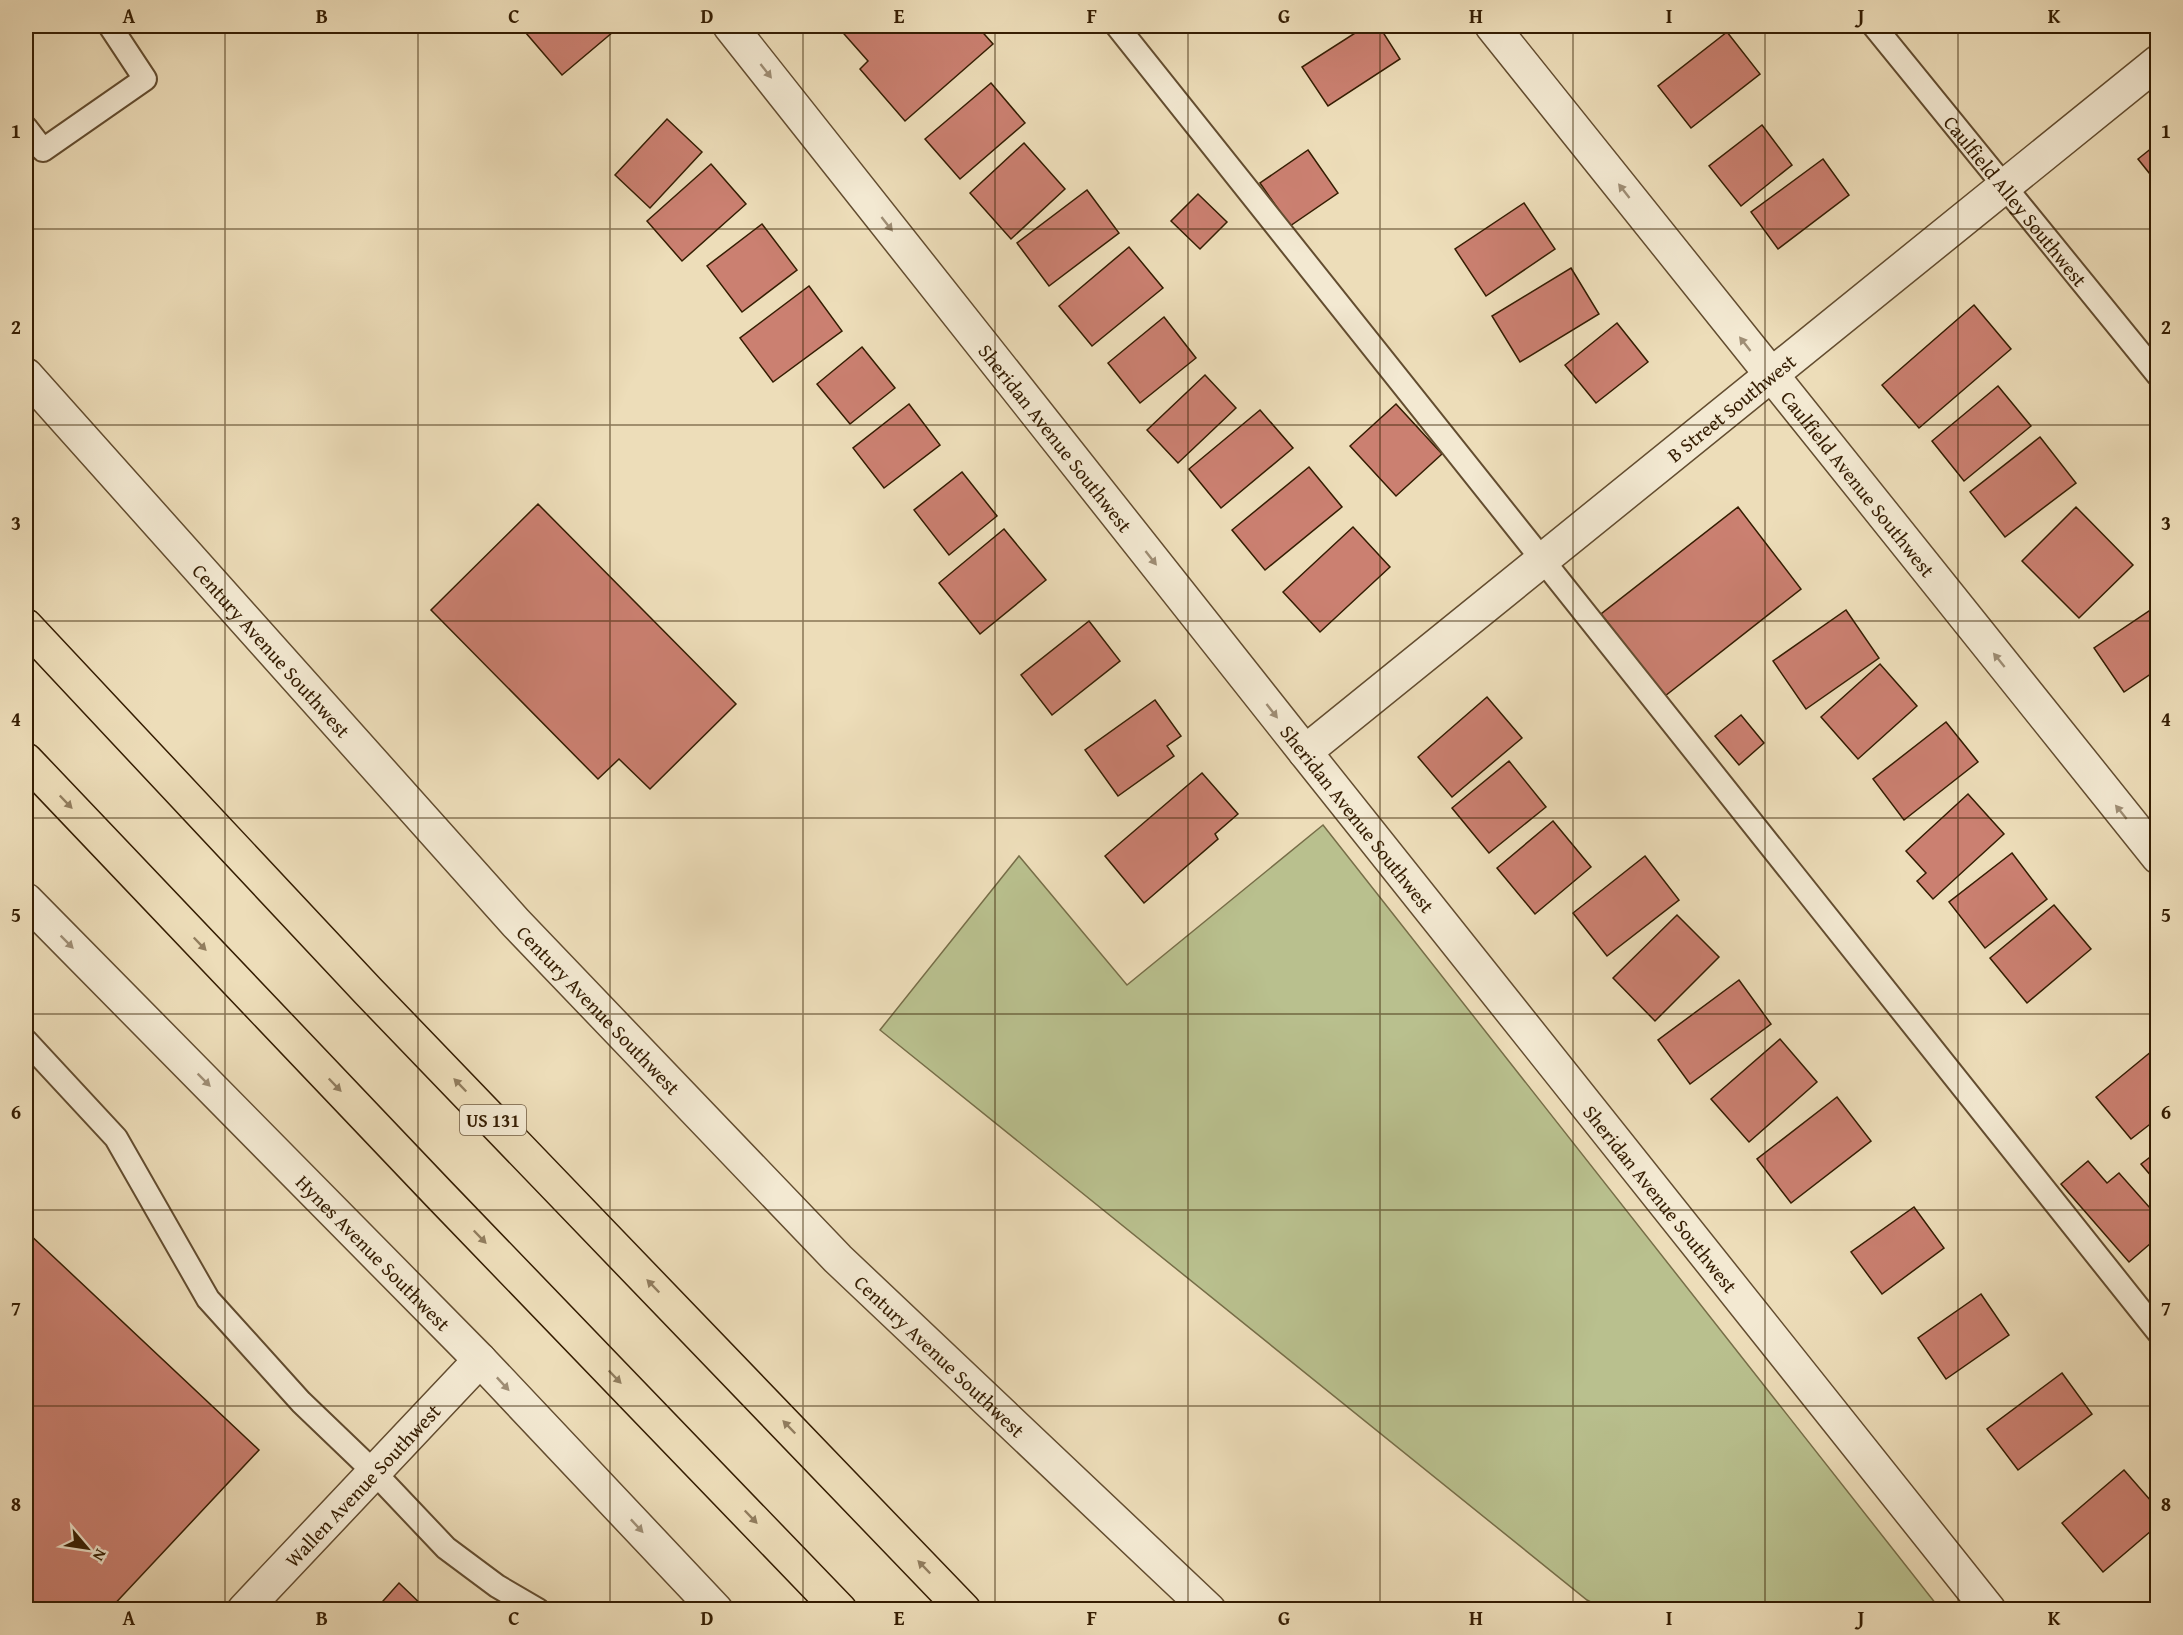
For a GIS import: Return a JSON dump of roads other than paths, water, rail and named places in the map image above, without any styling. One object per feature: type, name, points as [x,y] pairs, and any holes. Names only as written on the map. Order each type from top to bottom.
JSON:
[{"type":"highway","name":"US 131","points":[[26,626],[368,991],[964,1610]]},
{"type":"highway","points":[[26,760],[439,1194],[840,1610]]},
{"type":"street","name":"Sheridan Avenue Southwest","points":[[729,26],[1989,1610]]},
{"type":"street","name":"Caulfield Avenue Southwest","points":[[1492,26],[2157,857]]},
{"type":"street","name":"B Street Southwest","points":[[1305,752],[2157,62]]},
{"type":"street","name":"Century Avenue Southwest","points":[[26,375],[516,923],[838,1259],[1209,1610]]},
{"type":"street","name":"Hynes Avenue Southwest","points":[[26,900],[480,1360],[716,1610]]},
{"type":"street","name":"Wallen Avenue Southwest","points":[[244,1610],[480,1360]]},
{"type":"lane","points":[[26,128],[43,150],[145,79],[110,26]]},
{"type":"lane","points":[[1117,26],[2157,1332]]},
{"type":"lane","name":"Caulfield Alley Southwest","points":[[1874,26],[2157,375]]},
{"type":"lane","points":[[26,1041],[116,1138],[208,1299],[301,1402],[373,1471],[446,1548],[497,1586],[538,1610]]}]
